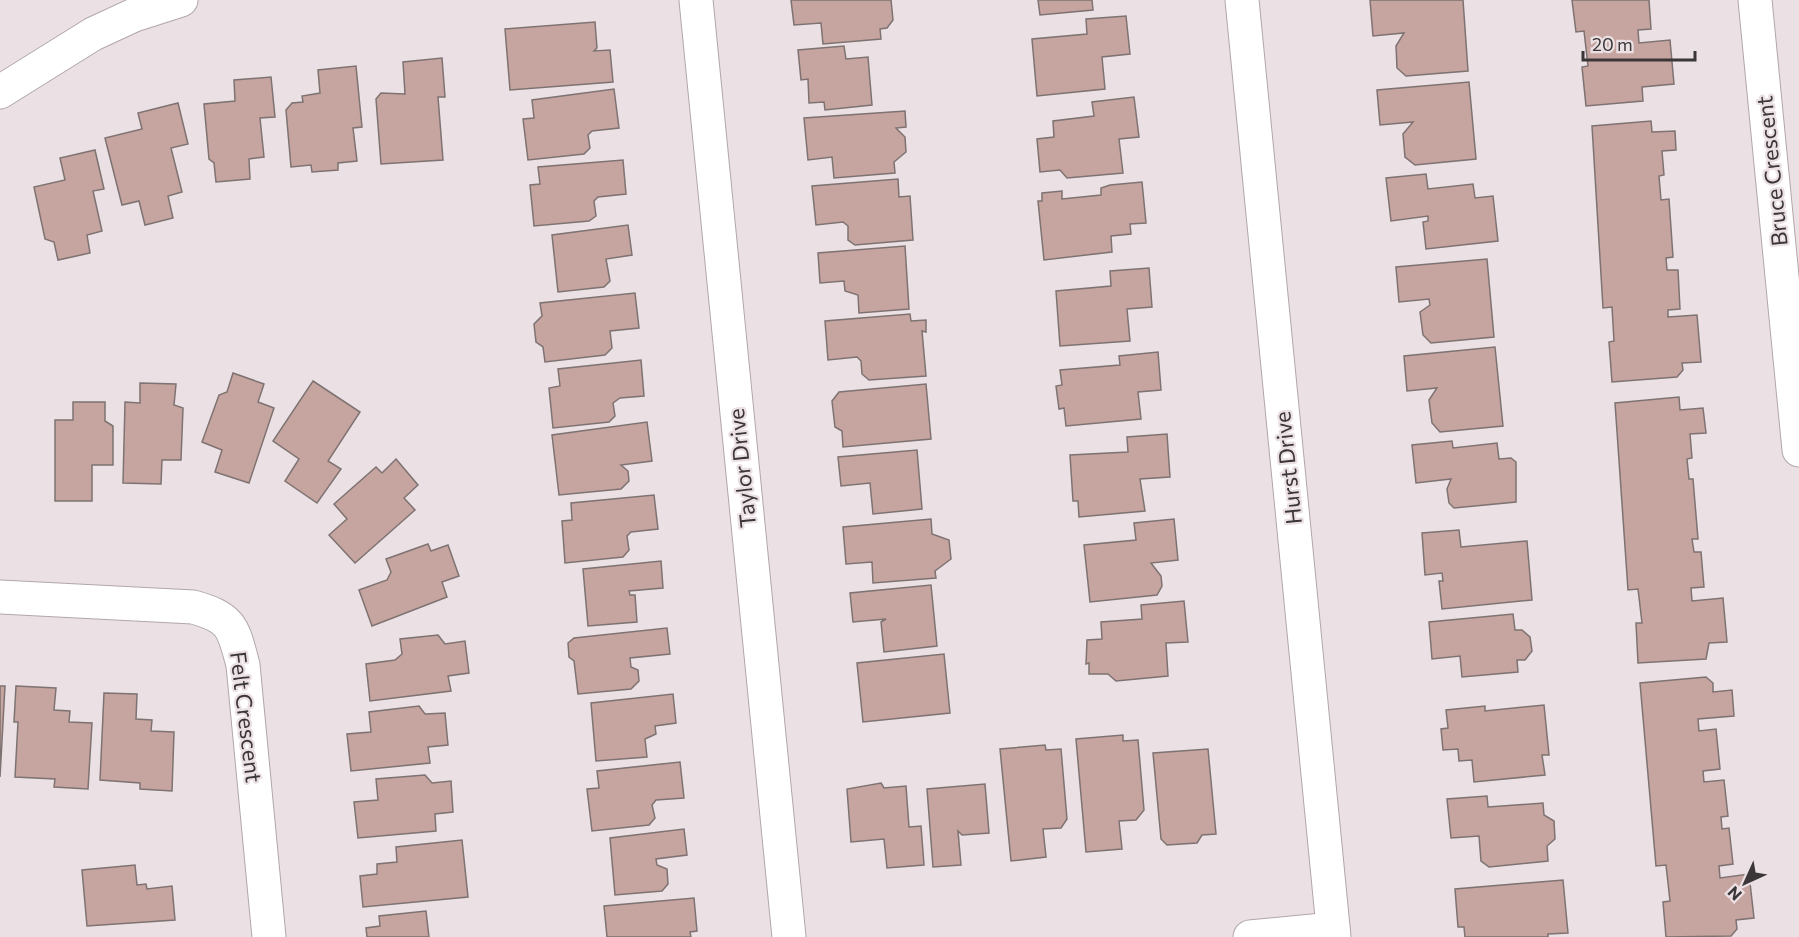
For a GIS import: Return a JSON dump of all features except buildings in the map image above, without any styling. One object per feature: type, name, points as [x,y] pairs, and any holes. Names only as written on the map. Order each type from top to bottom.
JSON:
[{"type":"street","points":[[0,92],[93,34],[134,15],[181,0]]},
{"type":"street","name":"Taylor Drive","points":[[696,0],[789,937]]},
{"type":"street","name":"Hurst Drive","points":[[1242,0],[1334,933]]},
{"type":"street","name":"Bruce Crescent","points":[[1755,0],[1799,450]]},
{"type":"street","name":"Felt Crescent","points":[[0,597],[193,608],[217,614],[234,633],[243,665],[269,937]]},
{"type":"street","points":[[1250,937],[1334,933]]}]
